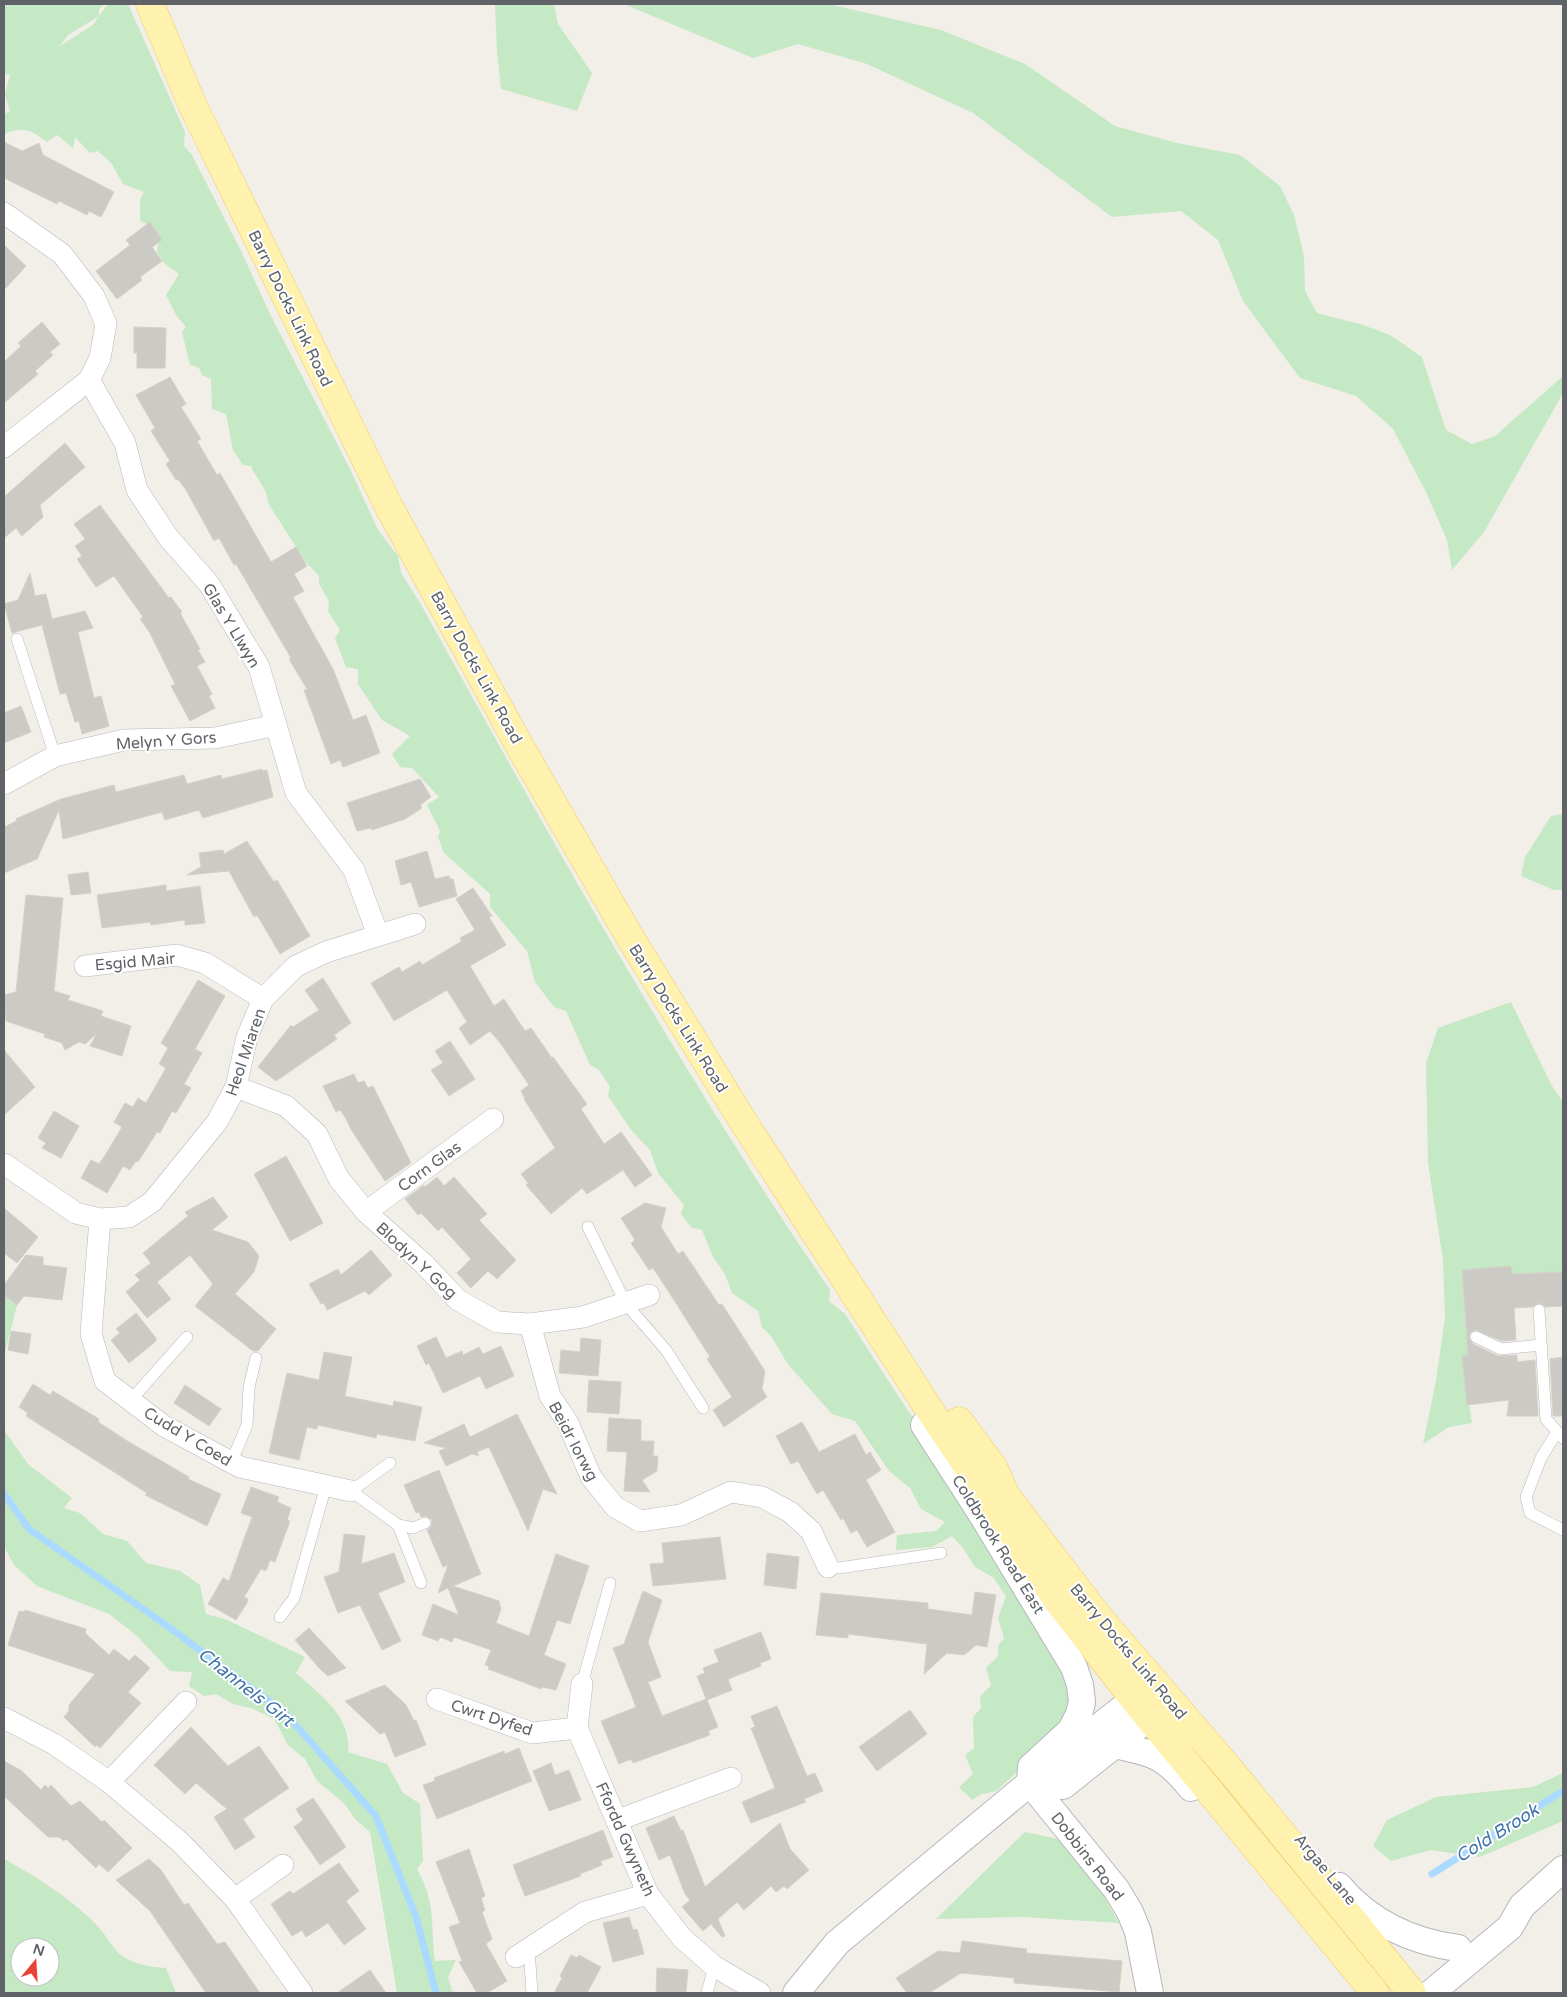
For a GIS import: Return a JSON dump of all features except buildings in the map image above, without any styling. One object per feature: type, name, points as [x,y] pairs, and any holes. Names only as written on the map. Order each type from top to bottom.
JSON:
[{"type":"main road","name":"Barry Docks Link Road","points":[[150,4],[192,104],[389,507],[468,652],[628,934],[741,1118],[931,1412],[1058,1601],[1152,1700],[1236,1779],[1414,1992]]},
{"type":"main road","name":"Barry Docks Link Road","points":[[1152,1700],[1331,1941],[1375,1993]]},
{"type":"street","points":[[4,213],[62,254],[94,296],[106,324],[100,358],[89,380],[4,447]]},
{"type":"street","name":"Glas Y Llwyn","points":[[89,380],[125,443],[137,490],[168,537],[209,584],[259,667],[296,793],[354,870],[378,935]]},
{"type":"street","name":"Melyn Y Gors","points":[[4,784],[55,756],[124,740],[215,738],[276,725]]},
{"type":"street","name":"Heol Miaren","points":[[4,1164],[76,1213],[100,1219],[129,1217],[152,1202],[217,1122],[236,1087],[247,1037],[263,998],[296,966],[326,952],[415,924]]},
{"type":"street","name":"Esgid Mair","points":[[85,966],[177,955],[205,963],[263,998]]},
{"type":"street","name":"Blodyn Y Gog","points":[[236,1087],[286,1106],[317,1134],[339,1179],[366,1212],[424,1264],[458,1300],[497,1322],[530,1324],[583,1318],[649,1295]]},
{"type":"street","name":"Corn Glas","points":[[366,1212],[493,1119]]},
{"type":"street","name":"Cudd Y Coed","points":[[100,1219],[90,1334],[105,1382],[164,1426],[240,1467],[351,1491]]},
{"type":"street","name":"Coldbrook Road East","points":[[860,1300],[890,1373],[982,1515],[1074,1666],[1080,1685],[1082,1702],[1078,1714],[1071,1730],[1031,1767],[1030,1783]]},
{"type":"street","name":"Beidr Iorwg","points":[[530,1324],[550,1396],[568,1423],[591,1477],[615,1507],[640,1521],[681,1515],[732,1492],[762,1497],[790,1512],[811,1531],[828,1567]]},
{"type":"street","points":[[577,1728],[582,1684]]},
{"type":"street","name":"Cwrt Dyfed","points":[[437,1699],[532,1733],[577,1728]]},
{"type":"street","points":[[1030,1783],[1063,1786],[1114,1745],[1152,1700]]},
{"type":"street","points":[[796,1993],[837,1943],[1030,1783],[1152,1700]]},
{"type":"street","points":[[109,1782],[186,1702]]},
{"type":"street","points":[[4,1718],[54,1744],[109,1782],[180,1842],[235,1899],[302,1993]]},
{"type":"street","name":"Ffordd Gwyneth","points":[[577,1728],[618,1820],[648,1894],[682,1938],[714,1966],[760,1993]]},
{"type":"street","points":[[1114,1745],[1146,1752],[1171,1764],[1293,1913],[1331,1941]]},
{"type":"street","points":[[618,1820],[732,1778]]},
{"type":"street","name":"Argae Lane","points":[[1236,1779],[1264,1794],[1362,1911],[1394,1930],[1458,1948]]},
{"type":"street","name":"Dobbins Road","points":[[1030,1783],[1116,1889],[1130,1912],[1138,1932],[1150,1993]]},
{"type":"street","points":[[235,1899],[283,1865]]},
{"type":"street","points":[[1414,1992],[1510,1927],[1522,1906],[1563,1869]]},
{"type":"street","points":[[523,1953],[585,1912],[648,1894]]},
{"type":"street","points":[[1414,1992],[1458,1948],[1499,1916],[1522,1906]]},
{"type":"lane","points":[[18,639],[55,756]]},
{"type":"lane","points":[[588,1227],[626,1304],[666,1350],[703,1408]]},
{"type":"lane","points":[[1539,1310],[1546,1419],[1560,1435],[1541,1458],[1526,1497],[1530,1513],[1563,1530]]},
{"type":"lane","points":[[130,1401],[187,1337]]},
{"type":"lane","points":[[1476,1337],[1501,1349],[1541,1345]]},
{"type":"lane","points":[[231,1463],[247,1425],[249,1388],[256,1358]]},
{"type":"lane","points":[[390,1463],[351,1491],[398,1525],[413,1528],[425,1523]]},
{"type":"lane","points":[[280,1617],[294,1598],[326,1486]]},
{"type":"lane","points":[[398,1525],[420,1583]]},
{"type":"lane","points":[[828,1567],[839,1568],[940,1553]]},
{"type":"lane","points":[[582,1684],[610,1583]]},
{"type":"lane","points":[[523,1953],[532,1993]]},
{"type":"lane","points":[[707,1993],[714,1966]]},
{"type":"green space","points":[[4,4],[103,4],[99,10],[99,16],[108,4],[128,4],[185,132],[184,146],[192,155],[241,251],[271,316],[350,469],[378,530],[398,556],[401,573],[420,603],[567,865],[720,1123],[830,1290],[829,1301],[845,1314],[908,1411],[928,1435],[1054,1646],[1073,1699],[1052,1741],[996,1791],[982,1794],[972,1800],[959,1787],[973,1774],[965,1755],[974,1748],[973,1717],[981,1708],[980,1697],[991,1685],[986,1668],[998,1656],[998,1646],[1004,1638],[998,1618],[1006,1597],[994,1578],[975,1567],[963,1548],[952,1536],[932,1547],[896,1550],[897,1535],[936,1531],[945,1522],[921,1509],[910,1488],[889,1471],[855,1421],[832,1414],[787,1363],[771,1336],[762,1327],[758,1311],[732,1293],[725,1274],[713,1257],[702,1230],[692,1228],[681,1214],[684,1205],[658,1173],[650,1150],[632,1131],[608,1096],[610,1087],[599,1070],[590,1065],[566,1011],[554,1007],[535,982],[527,951],[490,907],[490,894],[444,853],[438,837],[440,831],[427,805],[439,797],[412,768],[400,767],[392,754],[410,736],[382,720],[358,684],[358,669],[346,667],[335,638],[340,630],[328,611],[329,601],[319,584],[319,576],[305,561],[268,503],[266,493],[251,466],[243,465],[233,450],[226,414],[212,409],[211,379],[202,375],[199,368],[190,365],[182,332],[186,327],[176,315],[166,295],[179,274],[164,263],[157,252],[159,239],[154,227],[140,221],[140,200],[144,192],[123,184],[112,164],[98,151],[90,153],[75,137],[73,148],[57,135],[47,142],[27,130],[17,130],[4,134],[4,114],[10,111],[5,95],[10,74],[4,75]],"holes":[[[99,16],[94,24],[60,46],[68,35]]]},
{"type":"green space","points":[[495,4],[554,4],[558,24],[592,73],[577,111],[501,89]]},
{"type":"green space","points":[[624,4],[828,4],[941,30],[1025,64],[1115,126],[1177,143],[1240,155],[1280,186],[1294,215],[1304,256],[1305,291],[1317,313],[1363,325],[1390,335],[1422,357],[1446,430],[1472,444],[1495,436],[1563,376],[1563,393],[1484,532],[1452,570],[1447,540],[1427,494],[1393,429],[1356,396],[1300,378],[1243,301],[1218,240],[1181,211],[1112,217],[973,113],[867,64],[798,44],[753,58]]},
{"type":"green space","points":[[1563,814],[1563,890],[1554,890],[1521,876],[1525,857],[1551,816]]},
{"type":"green space","points":[[1511,1002],[1552,1086],[1563,1102],[1563,1272],[1512,1274],[1511,1266],[1462,1270],[1466,1333],[1472,1355],[1462,1356],[1472,1423],[1449,1427],[1423,1444],[1436,1381],[1445,1317],[1443,1260],[1428,1163],[1426,1063],[1438,1028]]},
{"type":"green space","points":[[4,1295],[17,1305],[4,1356]]},
{"type":"green space","points":[[4,1430],[28,1464],[72,1498],[64,1508],[80,1513],[103,1534],[127,1541],[146,1563],[180,1571],[200,1585],[206,1614],[225,1619],[305,1657],[296,1673],[324,1698],[339,1717],[345,1727],[348,1739],[348,1752],[387,1764],[403,1793],[420,1804],[423,1861],[417,1869],[428,1893],[432,1915],[435,1961],[456,1960],[448,1977],[452,1991],[459,1993],[397,1993],[370,1832],[355,1819],[344,1803],[317,1781],[305,1759],[288,1745],[274,1719],[251,1708],[233,1704],[216,1694],[204,1696],[189,1686],[192,1672],[170,1671],[136,1635],[109,1614],[37,1586],[15,1566],[4,1547]]},
{"type":"green space","points":[[1563,1773],[1563,1821],[1480,1857],[1430,1850],[1391,1861],[1373,1846],[1387,1820],[1436,1797],[1533,1787]]},
{"type":"green space","points":[[1025,1832],[1058,1839],[1092,1875],[1119,1923],[1023,1917],[936,1919]]},
{"type":"green space","points":[[4,1859],[68,1899],[91,1919],[115,1950],[122,1956],[144,1965],[166,1968],[176,1993],[4,1993]]},
{"type":"waterway","name":"Channels Girt","points":[[4,1494],[29,1529],[166,1625],[285,1713],[376,1816],[416,1917],[436,1993]]},
{"type":"waterway","name":"Cold Brook","points":[[1432,1874],[1563,1791]]}]
